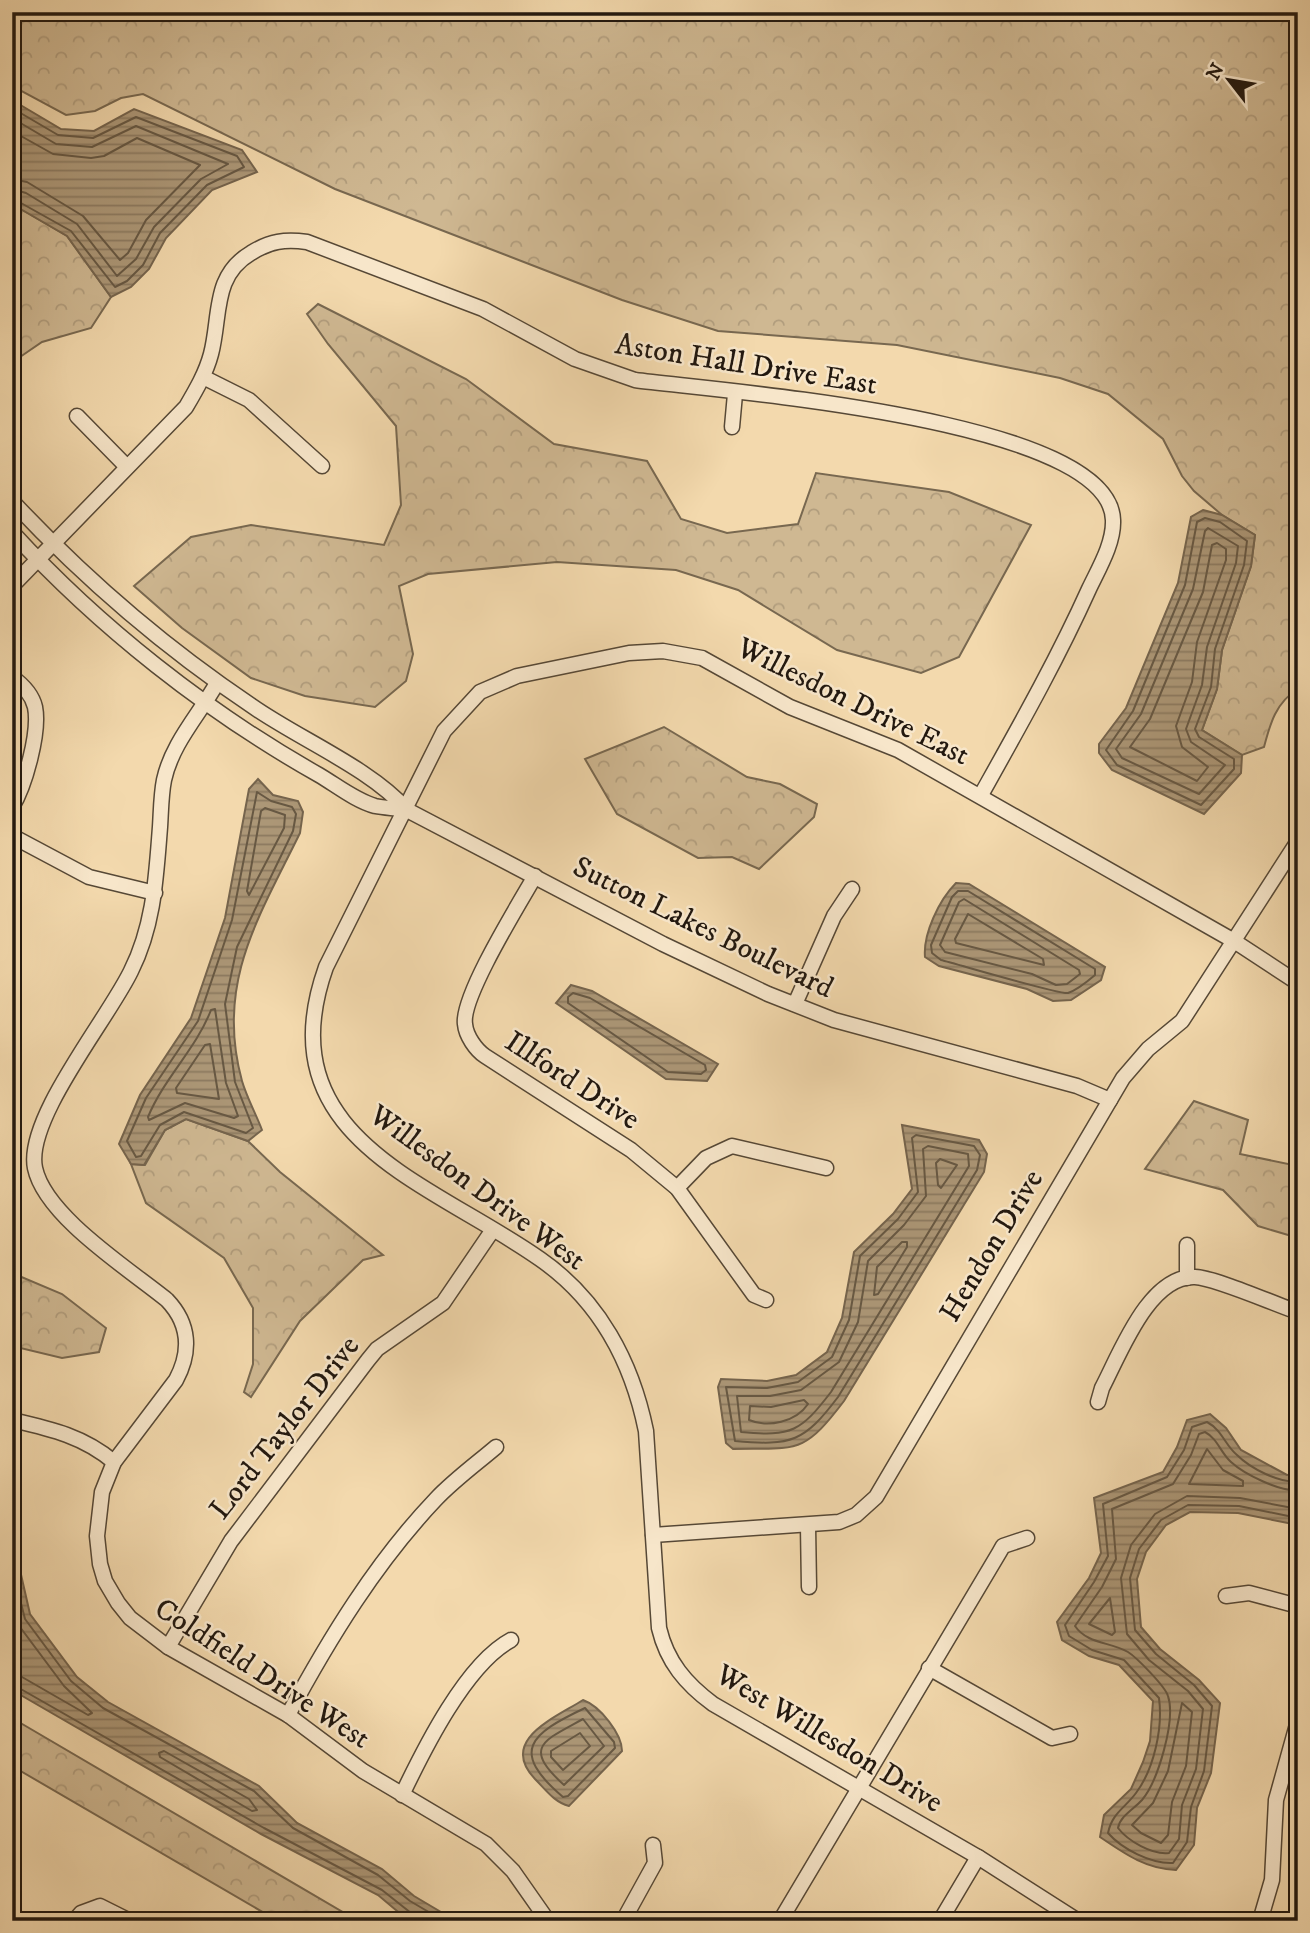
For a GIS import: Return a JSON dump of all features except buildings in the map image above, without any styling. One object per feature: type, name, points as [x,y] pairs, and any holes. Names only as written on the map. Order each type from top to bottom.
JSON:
[{"type":"street","name":"Aston Hall Drive East","points":[[203,377],[212,352],[225,278],[241,258],[261,247],[288,239],[324,246],[483,309],[575,359],[604,371],[635,380],[880,411],[997,436],[1074,471],[1108,496],[1112,505],[1113,534],[1055,663],[981,795]]},
{"type":"street","points":[[12,586],[186,407],[203,377],[249,400],[322,466]]},
{"type":"street","points":[[732,428],[735,394]]},
{"type":"street","points":[[77,416],[127,467]]},
{"type":"street","name":"Sutton Lakes Boulevard","points":[[12,501],[53,544],[138,621],[217,683],[318,749],[387,788],[407,810],[663,944],[768,995],[834,1020],[1077,1086],[1110,1100]]},
{"type":"street","name":"Sutton Lakes Boulevard","points":[[12,533],[38,561],[116,631],[206,702],[287,757],[373,806],[407,810]]},
{"type":"street","name":"Willesdon Drive East","points":[[407,810],[444,731],[480,691],[517,676],[629,653],[663,651],[702,658],[790,707],[876,739],[981,795],[1234,941],[1298,983]]},
{"type":"street","points":[[12,677],[32,698],[36,710],[26,777],[12,807]]},
{"type":"street","name":"Coldfield Drive West","points":[[217,683],[170,759],[164,782],[155,893],[146,937],[130,975],[45,1115],[34,1147],[38,1182],[58,1212],[167,1300],[177,1310],[187,1341],[183,1367],[114,1462],[98,1514],[97,1536],[105,1581],[130,1618],[168,1647],[288,1715],[363,1771],[492,1849],[513,1871],[548,1921]]},
{"type":"street","name":"Willesdon Drive West","points":[[407,810],[326,967],[312,1016],[314,1061],[324,1090],[357,1139],[401,1173],[541,1259],[576,1291],[613,1336],[633,1378],[646,1431],[653,1535]]},
{"type":"street","points":[[12,836],[89,877],[155,893]]},
{"type":"street","name":"Hendon Drive","points":[[653,1535],[808,1526],[848,1519],[876,1497],[1110,1100],[1139,1059],[1182,1021],[1298,841]]},
{"type":"street","name":"Illford Drive","points":[[535,876],[472,995],[464,1023],[467,1031],[485,1056],[631,1150],[677,1188],[754,1295],[766,1300]]},
{"type":"street","points":[[794,1004],[834,916],[852,890]]},
{"type":"street","points":[[677,1188],[706,1158],[732,1146],[826,1168]]},
{"type":"street","name":"Lord Taylor Drive","points":[[168,1647],[231,1541],[368,1360],[377,1349],[443,1303],[492,1231]]},
{"type":"street","points":[[1187,1245],[1187,1278]]},
{"type":"street","points":[[1098,1402],[1102,1388],[1151,1300],[1173,1280],[1195,1277],[1298,1312]]},
{"type":"street","points":[[12,1420],[76,1436],[94,1445],[114,1462]]},
{"type":"street","points":[[288,1715],[317,1662],[372,1577],[436,1499],[496,1447]]},
{"type":"street","points":[[808,1526],[808,1587]]},
{"type":"street","name":"West Willesdon Drive","points":[[653,1535],[659,1628],[662,1642],[681,1677],[713,1704],[978,1857],[1078,1921]]},
{"type":"street","points":[[780,1921],[1003,1546],[1027,1538]]},
{"type":"street","points":[[1226,1596],[1249,1593],[1298,1606]]},
{"type":"street","points":[[401,1795],[416,1764],[468,1679],[496,1648],[511,1640]]},
{"type":"street","points":[[929,1668],[1052,1738],[1070,1734]]},
{"type":"street","points":[[1260,1921],[1272,1880],[1276,1800],[1298,1721]]},
{"type":"street","points":[[623,1921],[655,1863],[653,1845]]},
{"type":"street","points":[[940,1921],[978,1857]]},
{"type":"street","points":[[74,1921],[88,1909],[100,1906],[130,1921]]},
{"type":"green space","points":[[12,12],[1298,12],[1298,689],[1279,707],[1264,747],[1242,755],[1202,730],[1217,689],[1222,650],[1251,566],[1255,535],[1222,515],[1194,491],[1182,476],[1163,439],[1108,394],[1060,378],[897,345],[718,331],[622,300],[335,189],[143,94],[121,98],[95,111],[66,115],[12,86]]},
{"type":"green space","points":[[12,204],[67,236],[111,297],[91,328],[42,342],[20,357],[12,389]]},
{"type":"green space","points":[[318,304],[466,379],[554,444],[647,461],[681,519],[727,533],[798,524],[816,473],[949,492],[1031,525],[959,657],[921,673],[837,650],[738,590],[676,570],[557,562],[428,574],[399,586],[413,654],[406,681],[375,707],[305,696],[251,678],[182,628],[134,586],[191,537],[251,525],[384,545],[401,505],[396,426],[328,344],[307,314]]},
{"type":"green space","points":[[664,727],[747,777],[780,784],[817,804],[814,817],[759,869],[732,857],[698,858],[617,814],[585,759]]},
{"type":"green space","points":[[1194,1101],[1248,1120],[1240,1154],[1298,1166],[1298,1238],[1258,1226],[1223,1190],[1145,1169]]},
{"type":"green space","points":[[186,1119],[248,1141],[280,1172],[383,1255],[363,1260],[300,1321],[251,1397],[244,1392],[253,1364],[253,1308],[224,1258],[146,1203],[131,1164],[145,1165],[165,1130]]},
{"type":"green space","points":[[12,1273],[62,1294],[106,1328],[99,1352],[62,1358],[12,1346]]},
{"type":"green space","points":[[12,1718],[358,1921],[278,1921],[12,1766]]},
{"type":"water","points":[[12,100],[61,129],[94,131],[134,109],[242,150],[257,172],[212,190],[166,238],[149,269],[131,287],[111,297],[67,236],[12,204]]},
{"type":"water","points":[[1203,510],[1222,515],[1255,535],[1251,566],[1222,650],[1217,689],[1202,730],[1242,755],[1241,773],[1204,814],[1112,770],[1099,753],[1099,744],[1126,708],[1178,583],[1191,517]]},
{"type":"water","points":[[258,779],[273,795],[298,801],[303,812],[300,833],[270,893],[246,952],[234,1013],[235,1046],[242,1081],[262,1130],[248,1141],[186,1119],[165,1130],[144,1165],[131,1164],[119,1144],[140,1095],[191,1018],[225,918],[249,789]]},
{"type":"water","points":[[956,883],[969,884],[1105,967],[1101,980],[1071,1000],[1053,1001],[1027,989],[939,966],[925,957],[933,918]]},
{"type":"water","points":[[571,985],[592,991],[718,1064],[707,1081],[666,1079],[556,1003]]},
{"type":"water","points":[[902,1125],[979,1140],[987,1154],[984,1172],[844,1401],[830,1419],[808,1440],[797,1445],[772,1449],[733,1449],[726,1443],[718,1387],[721,1379],[767,1381],[796,1375],[827,1352],[842,1318],[854,1252],[893,1214],[912,1189]]},
{"type":"water","points":[[1210,1414],[1226,1428],[1241,1450],[1287,1475],[1298,1474],[1298,1525],[1238,1513],[1190,1512],[1166,1525],[1146,1552],[1137,1579],[1141,1627],[1160,1649],[1199,1680],[1220,1703],[1211,1773],[1197,1808],[1194,1845],[1176,1870],[1145,1864],[1100,1837],[1104,1815],[1131,1789],[1143,1762],[1150,1741],[1153,1701],[1119,1665],[1089,1656],[1062,1640],[1057,1622],[1089,1578],[1101,1553],[1094,1498],[1163,1472],[1177,1447],[1187,1420]]},
{"type":"water","points":[[12,1504],[15,1508],[14,1544],[30,1614],[77,1677],[108,1702],[259,1786],[297,1823],[382,1869],[414,1896],[456,1921],[409,1921],[378,1895],[261,1834],[12,1690]]},
{"type":"water","points":[[583,1700],[609,1721],[622,1751],[569,1806],[555,1799],[535,1779],[525,1765],[523,1753],[535,1732]]}]
